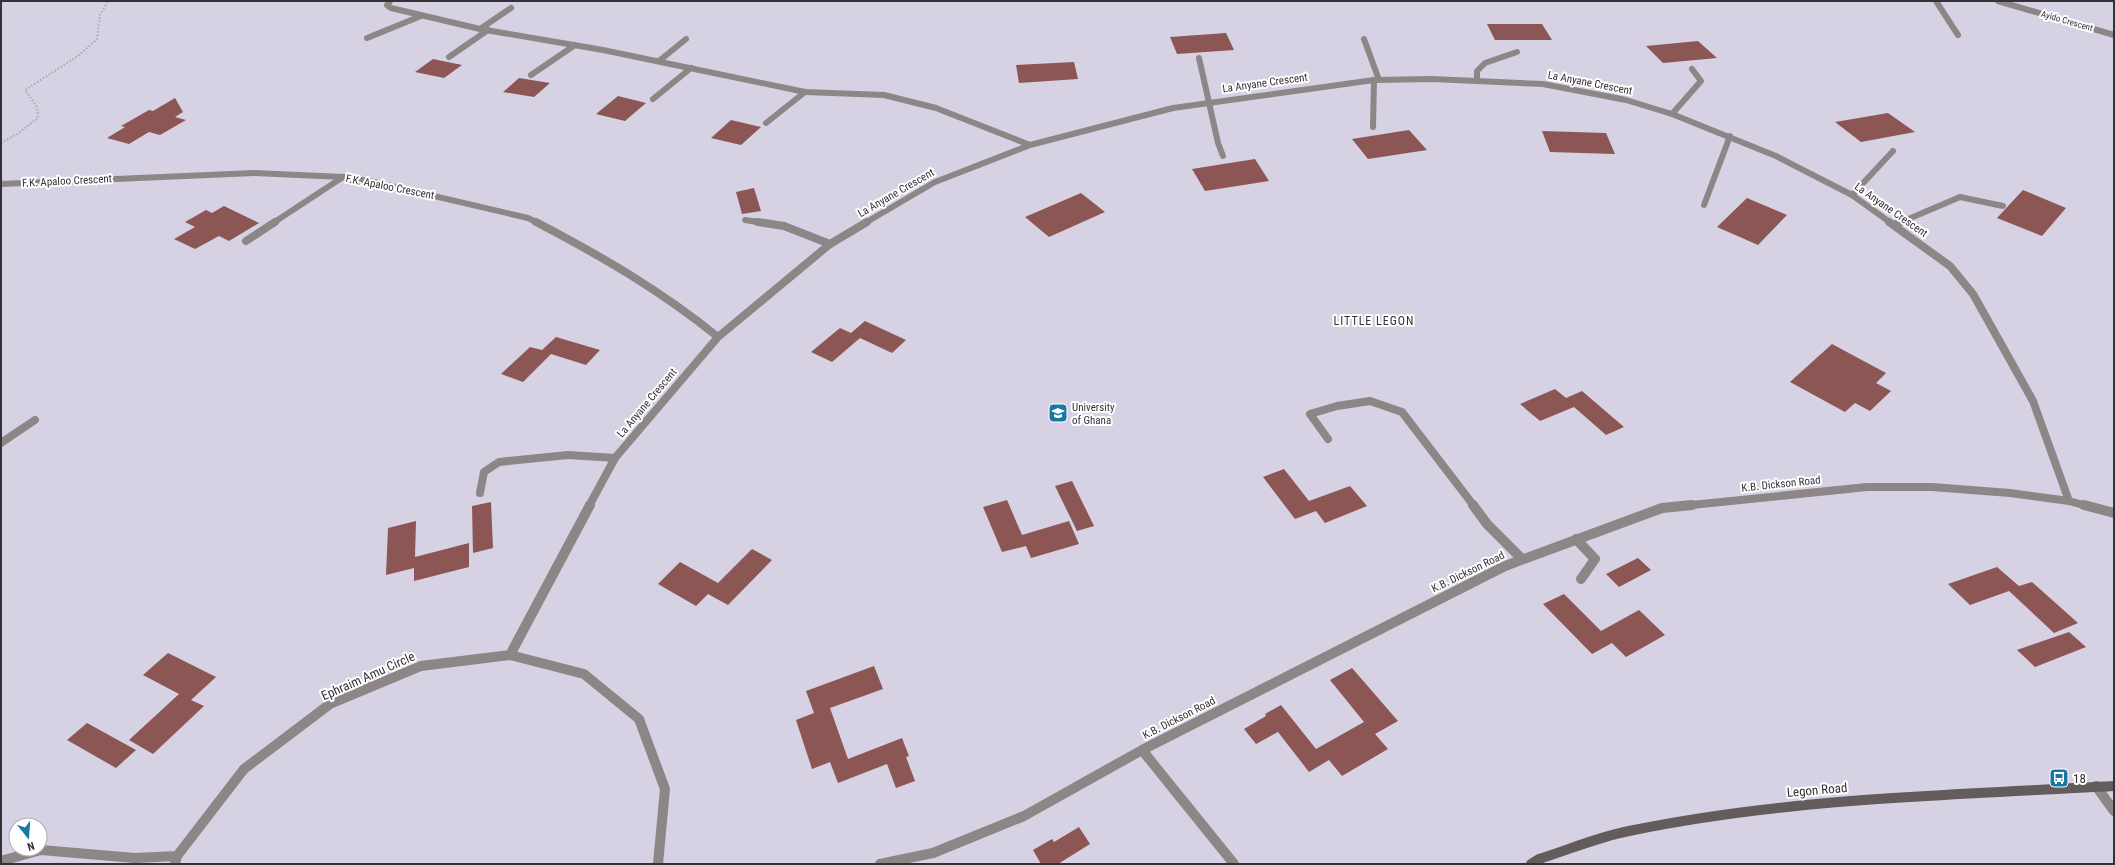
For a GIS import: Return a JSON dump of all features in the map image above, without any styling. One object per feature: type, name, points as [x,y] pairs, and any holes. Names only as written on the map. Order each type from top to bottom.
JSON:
[{"type":"street","points":[[390,1],[387,5],[391,8],[480,29],[659,61],[805,92],[884,95],[936,108],[1030,145]]},
{"type":"street","points":[[1936,1],[1958,35]]},
{"type":"street","name":"Ayido Crescent","points":[[1998,1],[2114,35]]},
{"type":"street","points":[[480,29],[511,8]]},
{"type":"street","points":[[367,38],[421,16]]},
{"type":"street","points":[[449,57],[488,30]]},
{"type":"street","points":[[659,61],[686,39]]},
{"type":"street","points":[[1364,39],[1377,80],[1373,127]]},
{"type":"street","points":[[531,76],[575,45]]},
{"type":"street","points":[[1477,80],[1477,71],[1485,63],[1517,52]]},
{"type":"street","points":[[1199,58],[1222,156]]},
{"type":"street","points":[[653,99],[691,68]]},
{"type":"street","points":[[1672,114],[1701,81],[1692,69]]},
{"type":"street","name":"La Anyane Crescent","points":[[510,655],[615,458],[718,337],[830,244],[935,182],[1030,145],[1173,108],[1377,80],[1477,80],[1543,84],[1626,100],[1672,114],[1730,136],[1776,156],[1852,195],[1950,266],[1973,294],[2033,401],[2069,501]]},
{"type":"street","points":[[766,123],[805,92]]},
{"type":"street","points":[[1704,205],[1730,136]]},
{"type":"street","points":[[1852,195],[1893,151]]},
{"type":"street","name":"F.K. Apaloo Crescent","points":[[1,184],[254,173],[343,177],[374,182],[528,218],[604,258],[681,307],[718,337]]},
{"type":"street","points":[[246,241],[343,177]]},
{"type":"street","points":[[1894,225],[1960,197],[2003,206]]},
{"type":"street","points":[[745,220],[784,226],[830,244]]},
{"type":"street","points":[[1328,439],[1310,414],[1337,406],[1370,401],[1402,412],[1429,445],[1487,524],[1522,559]]},
{"type":"street","points":[[1,443],[35,420]]},
{"type":"street","points":[[480,493],[484,472],[500,462],[568,455],[615,458]]},
{"type":"street","name":"K.B. Dickson Road","points":[[880,864],[933,853],[1024,816],[1142,750],[1505,566],[1662,508],[1867,487],[1932,487],[2010,493],[2069,501],[2114,513]]},
{"type":"street","points":[[1576,539],[1595,559],[1581,579]]},
{"type":"street","name":"Ephraim Amu Circle","points":[[176,860],[244,770],[330,704],[421,666],[510,655],[584,674],[639,719],[665,789],[658,864]]},
{"type":"street","points":[[1142,750],[1234,864]]},
{"type":"street","points":[[2096,786],[2114,811]]},
{"type":"street","name":"Legon Road","points":[[1531,864],[1539,859],[1627,830],[1741,811],[1871,799],[2114,786]]},
{"type":"street","points":[[1,861],[41,850],[176,860]]},
{"type":"path","points":[[1,143],[17,134],[38,118],[37,107],[25,90],[78,56],[97,39],[100,14],[108,1]]},
{"type":"shaded area","name":"University of Ghana","points":[[1,1],[2114,1],[2114,864],[1,864]]},
{"type":"building","points":[[1487,24],[1542,24],[1552,40],[1495,40]]},
{"type":"building","points":[[1226,33],[1234,50],[1177,54],[1170,37]]},
{"type":"building","points":[[1698,41],[1717,58],[1663,63],[1646,46]]},
{"type":"building","points":[[433,59],[462,65],[444,78],[415,72]]},
{"type":"building","points":[[1074,62],[1078,79],[1019,83],[1016,65]]},
{"type":"building","points":[[519,78],[550,83],[534,97],[503,92]]},
{"type":"building","points":[[618,96],[646,103],[625,121],[596,114]]},
{"type":"building","points":[[175,98],[183,112],[175,117],[186,120],[160,135],[149,132],[129,144],[107,138],[125,127],[121,126],[149,110],[153,111]]},
{"type":"building","points":[[1888,113],[1915,132],[1861,142],[1835,122]]},
{"type":"building","points":[[731,120],[761,127],[741,145],[711,138]]},
{"type":"building","points":[[1409,130],[1427,150],[1368,159],[1352,139]]},
{"type":"building","points":[[1542,131],[1606,133],[1615,154],[1550,152]]},
{"type":"building","points":[[1255,159],[1269,181],[1205,191],[1192,169]]},
{"type":"building","points":[[754,188],[761,211],[742,214],[736,192]]},
{"type":"building","points":[[2023,190],[2066,208],[2042,236],[1997,218]]},
{"type":"building","points":[[1081,193],[1105,212],[1049,237],[1025,217]]},
{"type":"building","points":[[1747,198],[1787,215],[1758,245],[1717,227]]},
{"type":"building","points":[[224,206],[259,223],[229,241],[219,236],[195,249],[174,239],[195,227],[185,222],[206,210],[212,213]]},
{"type":"building","points":[[865,321],[906,340],[892,353],[860,338],[832,362],[811,352],[840,328],[851,333]]},
{"type":"building","points":[[556,337],[600,350],[586,365],[551,354],[523,382],[501,374],[530,347],[542,350]]},
{"type":"building","points":[[1832,344],[1886,373],[1876,383],[1891,391],[1870,411],[1855,403],[1845,412],[1790,382]]},
{"type":"building","points":[[1555,389],[1566,398],[1582,391],[1624,427],[1606,435],[1574,407],[1540,421],[1520,404]]},
{"type":"building","points":[[1284,469],[1309,501],[1350,486],[1367,506],[1325,523],[1316,511],[1295,519],[1263,477]]},
{"type":"building","points":[[1072,481],[1094,526],[1077,531],[1055,486]]},
{"type":"building","points":[[1007,500],[1022,535],[1069,521],[1079,544],[1031,558],[1026,546],[1002,552],[983,507]]},
{"type":"building","points":[[491,502],[493,548],[473,553],[472,506]]},
{"type":"building","points":[[416,521],[415,557],[469,543],[469,567],[414,581],[414,568],[386,575],[388,528]]},
{"type":"building","points":[[752,549],[772,560],[728,605],[708,594],[696,606],[658,584],[680,562],[718,583]]},
{"type":"building","points":[[1638,558],[1651,570],[1619,587],[1606,574]]},
{"type":"building","points":[[1997,567],[2019,586],[2032,582],[2078,623],[2054,633],[2009,591],[1970,605],[1948,584]]},
{"type":"building","points":[[1564,594],[1601,631],[1639,610],[1665,635],[1626,657],[1612,643],[1592,654],[1543,604]]},
{"type":"building","points":[[2069,632],[2086,647],[2035,667],[2017,650]]},
{"type":"building","points":[[168,653],[216,677],[191,700],[204,706],[153,754],[129,740],[179,694],[143,675]]},
{"type":"building","points":[[874,666],[883,689],[830,708],[848,759],[902,738],[909,756],[906,757],[915,781],[896,788],[887,764],[838,783],[830,762],[812,769],[796,720],[814,713],[806,691]]},
{"type":"building","points":[[1352,668],[1398,721],[1375,734],[1388,749],[1342,776],[1329,760],[1309,772],[1278,732],[1256,744],[1244,729],[1281,705],[1316,749],[1364,722],[1330,680]]},
{"type":"building","points":[[87,723],[136,750],[116,768],[67,740]]},
{"type":"building","points":[[1079,827],[1090,844],[1058,864],[1041,864],[1033,850],[1052,839],[1054,842]]},
{"type":"place","name":"University of Ghana","points":[[1058,413]]},
{"type":"place","name":"18","points":[[2059,778]]},
{"type":"district","name":"LITTLE LEGON","points":[[1374,321]]}]
